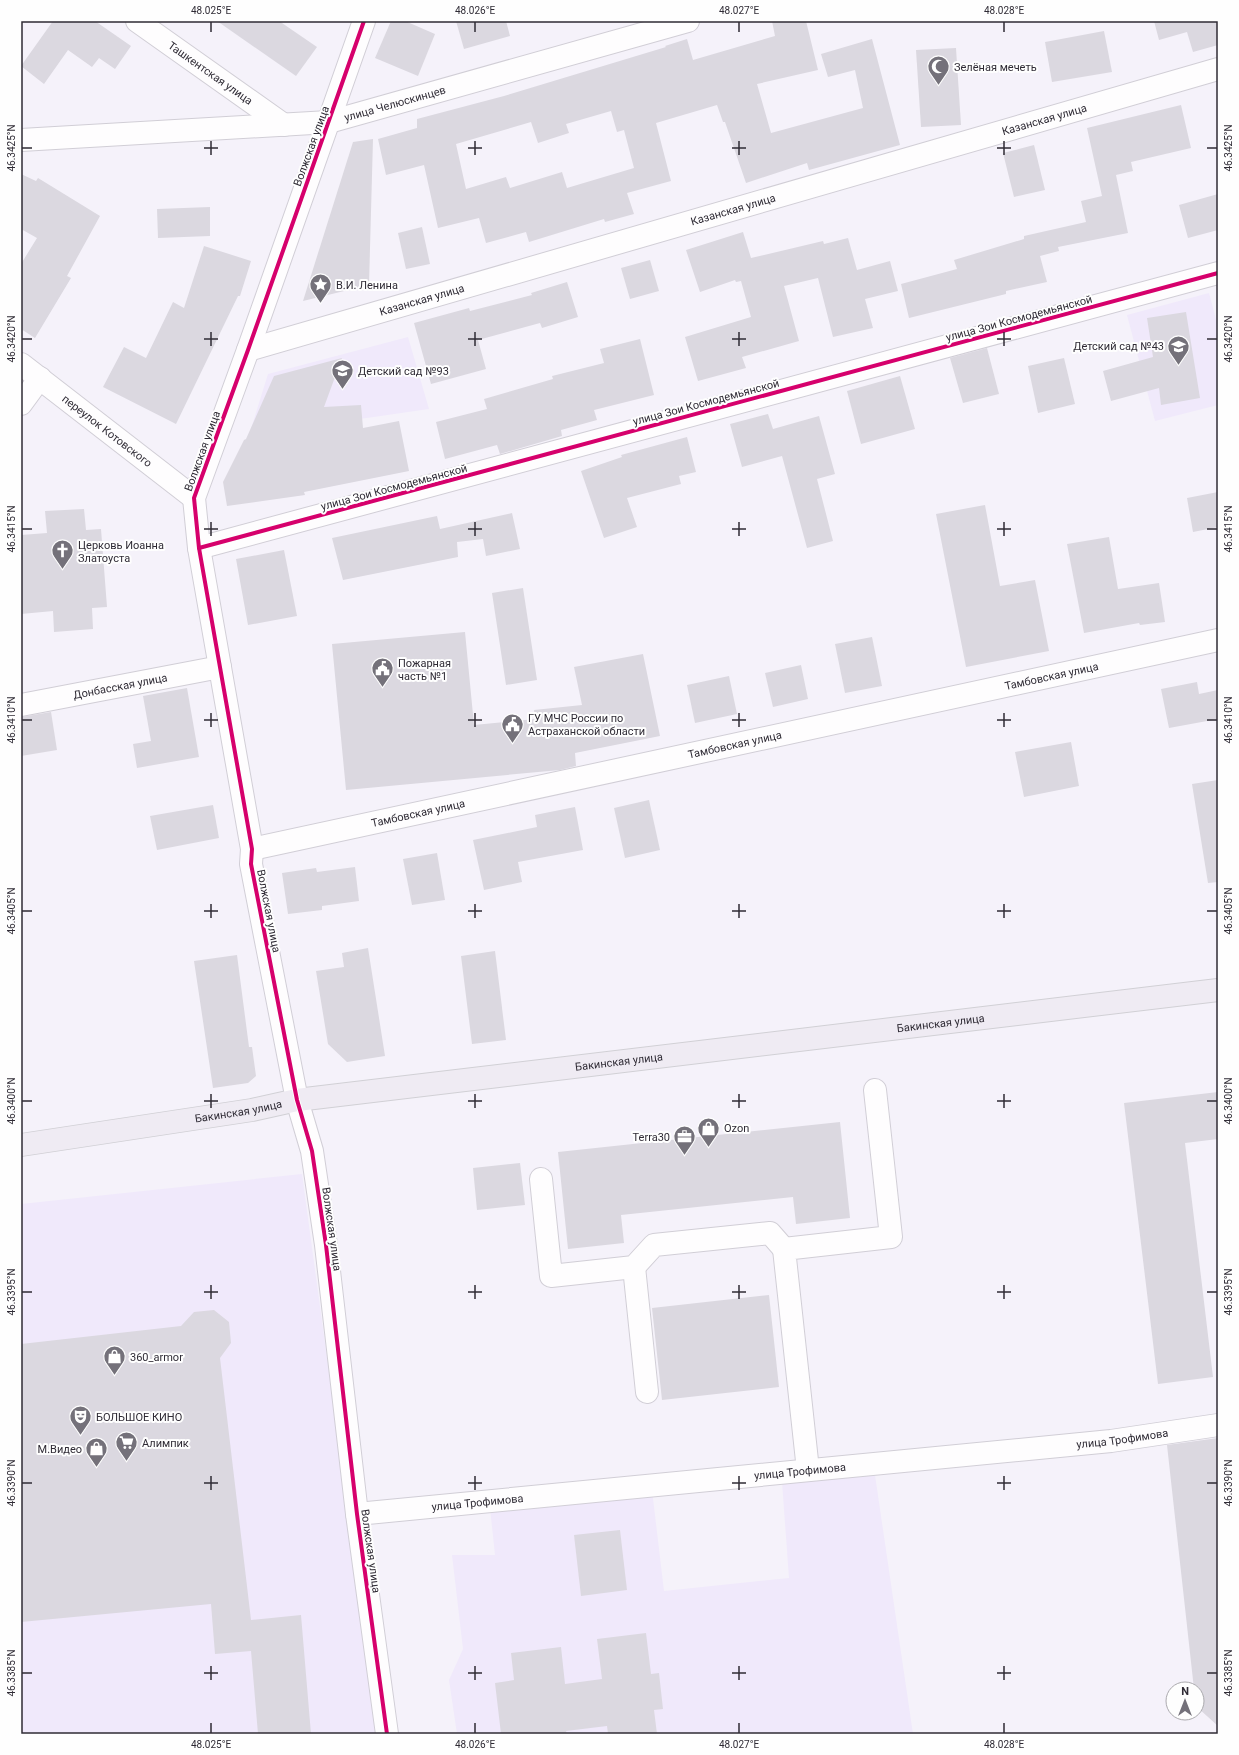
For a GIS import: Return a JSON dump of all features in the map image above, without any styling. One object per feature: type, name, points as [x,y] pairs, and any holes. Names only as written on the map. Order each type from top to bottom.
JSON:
[{"type":"main road","name":"Бакинская улица","points":[[21,1146],[252,1110],[297,1100],[1218,990]]},
{"type":"street","name":"Ташкентская улица","points":[[137,21],[284,125]]},
{"type":"street","name":"Волжская улица","points":[[364,21],[194,498],[199,548],[252,849],[251,864],[297,1100],[312,1150],[326,1245],[357,1514],[387,1734]]},
{"type":"street","name":"улица Челюскинцев","points":[[21,140],[329,122],[688,21]]},
{"type":"street","name":"Казанская улица","points":[[248,350],[1218,69]]},
{"type":"street","name":"улица Зои Космодемьянской","points":[[199,548],[1218,274]]},
{"type":"street","name":"переулок Котовского","points":[[21,364],[194,498]]},
{"type":"street","points":[[21,404],[40,378]]},
{"type":"street","name":"Тамбовская улица","points":[[252,849],[1218,640]]},
{"type":"street","name":"Донбасская улица","points":[[21,705],[220,667]]},
{"type":"street","points":[[784,1249],[890,1238],[875,1090]]},
{"type":"street","points":[[541,1179],[551,1276],[634,1267],[654,1245],[770,1232],[784,1249],[808,1470]]},
{"type":"street","points":[[634,1267],[647,1392]]},
{"type":"street","name":"улица Трофимова","points":[[357,1514],[1111,1441],[1218,1425]]},
{"type":"shaded area","name":"Детский сад №43","points":[[1209,293],[1218,327],[1218,405],[1155,421],[1127,315]]},
{"type":"shaded area","name":"Детский сад №93","points":[[408,337],[429,409],[311,426],[250,432],[268,374]]},
{"type":"shaded area","points":[[302,1174],[378,1734],[21,1734],[21,1204]]},
{"type":"shaded area","points":[[875,1475],[913,1734],[457,1734],[449,1680],[463,1649],[452,1555],[495,1555],[490,1508],[652,1490],[664,1591],[789,1578],[782,1482]]},
{"type":"building","points":[[53,21],[95,21],[131,46],[115,69],[99,58],[92,67],[68,50],[44,84],[21,66]]},
{"type":"building","points":[[217,21],[279,21],[317,47],[296,76]]},
{"type":"building","points":[[391,21],[405,21],[435,34],[418,76],[375,58]]},
{"type":"building","points":[[456,21],[506,21],[510,36],[464,49]]},
{"type":"building","points":[[772,21],[806,21],[818,70],[757,84],[771,133],[863,108],[855,70],[828,77],[821,54],[872,39],[900,145],[809,170],[807,163],[746,183],[725,122],[723,122],[717,105],[656,123],[671,181],[627,193],[634,214],[605,222],[604,219],[529,242],[526,232],[486,243],[479,218],[438,228],[424,165],[386,175],[378,139],[417,128],[417,119],[504,96],[666,47],[665,46],[687,39],[693,60],[775,36]],"holes":[[[611,111],[617,132],[624,130],[634,168],[567,188],[562,172],[510,188],[506,177],[466,189],[456,144],[531,122],[538,143],[569,133],[566,124]]]},
{"type":"building","points":[[1154,21],[1218,21],[1218,45],[1193,52],[1187,32],[1159,40]]},
{"type":"building","points":[[1104,31],[1112,72],[1052,82],[1045,42]]},
{"type":"building","name":"Зелёная мечеть","points":[[956,48],[961,125],[921,127],[916,50]]},
{"type":"building","points":[[1181,105],[1191,148],[1131,162],[1133,171],[1116,175],[1128,233],[1058,247],[1059,251],[1040,256],[1047,282],[1006,291],[1006,294],[909,318],[901,284],[957,269],[954,260],[1024,239],[1024,236],[1086,222],[1081,201],[1102,196],[1087,128]]},
{"type":"building","points":[[373,139],[369,285],[303,301],[353,142]]},
{"type":"building","points":[[1034,145],[1045,190],[1014,197],[1003,153]]},
{"type":"building","points":[[21,174],[36,181],[38,178],[100,216],[67,276],[71,278],[35,338],[21,329],[21,264],[37,238],[21,229]]},
{"type":"building","points":[[1218,194],[1218,230],[1188,238],[1179,205]]},
{"type":"building","points":[[210,207],[210,236],[158,238],[157,209]]},
{"type":"building","points":[[422,227],[430,264],[406,269],[398,233]]},
{"type":"building","points":[[743,232],[751,258],[823,241],[824,244],[848,238],[857,270],[890,261],[898,291],[865,299],[873,328],[833,337],[818,278],[784,286],[799,341],[742,357],[746,368],[698,381],[685,337],[751,317],[741,281],[736,282],[735,280],[700,292],[686,250]]},
{"type":"building","points":[[204,246],[251,261],[240,296],[238,296],[176,424],[103,387],[124,347],[146,358],[173,302],[184,308]]},
{"type":"building","points":[[650,260],[659,291],[630,299],[621,268]]},
{"type":"building","points":[[567,282],[578,317],[542,328],[540,323],[478,340],[486,369],[431,384],[414,323],[469,308],[470,311],[532,295],[531,293]]},
{"type":"building","points":[[1186,312],[1200,398],[1161,405],[1159,388],[1111,401],[1103,371],[1153,357],[1147,318]]},
{"type":"building","points":[[640,339],[654,395],[594,410],[597,420],[561,430],[562,436],[500,454],[497,445],[445,459],[436,422],[487,409],[484,399],[553,379],[552,376],[604,363],[600,349]]},
{"type":"building","points":[[987,348],[999,394],[963,403],[950,358]]},
{"type":"building","points":[[342,358],[324,407],[361,405],[363,428],[399,421],[409,471],[304,492],[305,495],[227,506],[223,482],[244,440],[246,439],[274,376]]},
{"type":"building","points":[[1064,358],[1075,404],[1038,413],[1028,366]]},
{"type":"building","points":[[900,376],[915,429],[861,444],[847,391]]},
{"type":"building","points":[[768,414],[773,429],[819,416],[835,474],[817,479],[833,541],[807,548],[782,456],[742,467],[730,424]]},
{"type":"building","points":[[687,437],[696,472],[679,476],[681,484],[627,498],[637,527],[604,538],[581,471],[622,457],[621,455]]},
{"type":"building","points":[[1218,492],[1218,527],[1193,532],[1187,498]]},
{"type":"building","points":[[985,505],[1000,586],[1035,580],[1049,651],[966,667],[936,514]]},
{"type":"building","name":"Церковь Иоанна Златоуста","points":[[84,509],[86,530],[101,529],[107,607],[92,608],[93,629],[54,632],[53,611],[21,614],[21,535],[47,533],[45,511]]},
{"type":"building","points":[[512,513],[520,549],[486,556],[483,539],[457,542],[458,557],[343,580],[332,538],[437,516],[440,529]]},
{"type":"building","points":[[1109,537],[1118,589],[1159,583],[1165,622],[1140,625],[1139,623],[1084,633],[1067,544]]},
{"type":"building","points":[[284,550],[297,616],[248,625],[236,559]]},
{"type":"building","points":[[523,588],[537,680],[506,685],[492,593]]},
{"type":"building","points":[[465,632],[474,725],[535,719],[534,710],[582,705],[574,667],[643,654],[660,736],[575,753],[576,766],[560,770],[346,790],[332,644]]},
{"type":"building","points":[[872,637],[882,686],[845,693],[835,644]]},
{"type":"building","points":[[801,665],[808,699],[773,707],[765,673]]},
{"type":"building","points":[[729,676],[737,714],[695,723],[687,685]]},
{"type":"building","points":[[1197,682],[1199,694],[1218,690],[1218,719],[1169,728],[1161,689]]},
{"type":"building","points":[[187,688],[199,757],[137,768],[133,744],[151,741],[143,696]]},
{"type":"building","points":[[51,712],[57,750],[21,756],[21,717]]},
{"type":"building","points":[[1071,742],[1079,786],[1024,797],[1015,752]]},
{"type":"building","points":[[1218,780],[1218,882],[1208,883],[1192,784]]},
{"type":"building","points":[[649,800],[660,850],[625,858],[614,808]]},
{"type":"building","points":[[213,805],[219,838],[157,850],[150,816]]},
{"type":"building","points":[[575,807],[583,850],[518,862],[522,882],[484,890],[473,840],[537,827],[535,815]]},
{"type":"building","points":[[437,853],[445,900],[412,905],[403,859]]},
{"type":"building","points":[[355,867],[359,901],[322,906],[322,910],[288,914],[282,873],[316,868],[317,872]]},
{"type":"building","points":[[368,948],[385,1056],[347,1062],[328,1044],[316,971],[344,967],[342,953]]},
{"type":"building","points":[[495,951],[506,1040],[472,1044],[461,956]]},
{"type":"building","points":[[237,955],[249,1047],[252,1047],[256,1076],[248,1083],[213,1088],[194,961]]},
{"type":"building","points":[[1218,1092],[1218,1139],[1185,1143],[1213,1377],[1158,1384],[1124,1103]]},
{"type":"building","points":[[840,1122],[850,1218],[796,1224],[793,1197],[621,1215],[624,1243],[568,1249],[558,1152]]},
{"type":"building","points":[[520,1163],[525,1205],[477,1210],[473,1168]]},
{"type":"building","points":[[769,1295],[779,1387],[662,1400],[652,1308]]},
{"type":"building","name":"Алимпик","points":[[214,1310],[229,1322],[231,1343],[220,1358],[251,1620],[301,1615],[311,1734],[258,1734],[251,1651],[215,1654],[211,1604],[21,1622],[21,1344],[181,1326],[194,1312]]},
{"type":"building","points":[[1218,1438],[1218,1726],[1205,1714],[1205,1681],[1193,1681],[1167,1445]]},
{"type":"building","points":[[620,1530],[627,1590],[581,1596],[574,1535]]},
{"type":"building","points":[[646,1633],[651,1674],[659,1673],[663,1709],[654,1710],[657,1734],[608,1734],[607,1726],[566,1731],[567,1734],[501,1734],[495,1683],[514,1680],[511,1653],[561,1647],[565,1684],[602,1679],[597,1639]]},
{"type":"cycle path","points":[[364,21],[194,498],[199,548],[252,849],[251,864],[297,1100],[312,1151],[326,1245],[357,1514],[387,1734]]},
{"type":"cycle path","points":[[199,548],[1218,273]]},
{"type":"place","name":"Зелёная мечеть","points":[[939,86]]},
{"type":"place","name":"В.И. Ленина","points":[[320,304]]},
{"type":"place","name":"Детский сад №43","points":[[1179,366]]},
{"type":"place","name":"Детский сад №93","points":[[343,390]]},
{"type":"place","name":"Церковь Иоанна Златоуста","points":[[63,570]]},
{"type":"place","name":"Пожарная часть №1","points":[[382,688]]},
{"type":"place","name":"ГУ МЧС России по Астраханской области","points":[[513,744]]},
{"type":"place","name":"Ozon","points":[[708,1148]]},
{"type":"place","name":"Terra30","points":[[685,1156]]},
{"type":"place","name":"360_armor","points":[[114,1376]]},
{"type":"place","name":"БОЛЬШОЕ КИНО","points":[[81,1436]]},
{"type":"place","name":"Алимпик","points":[[127,1462]]},
{"type":"place","name":"М.Видео","points":[[97,1468]]}]
